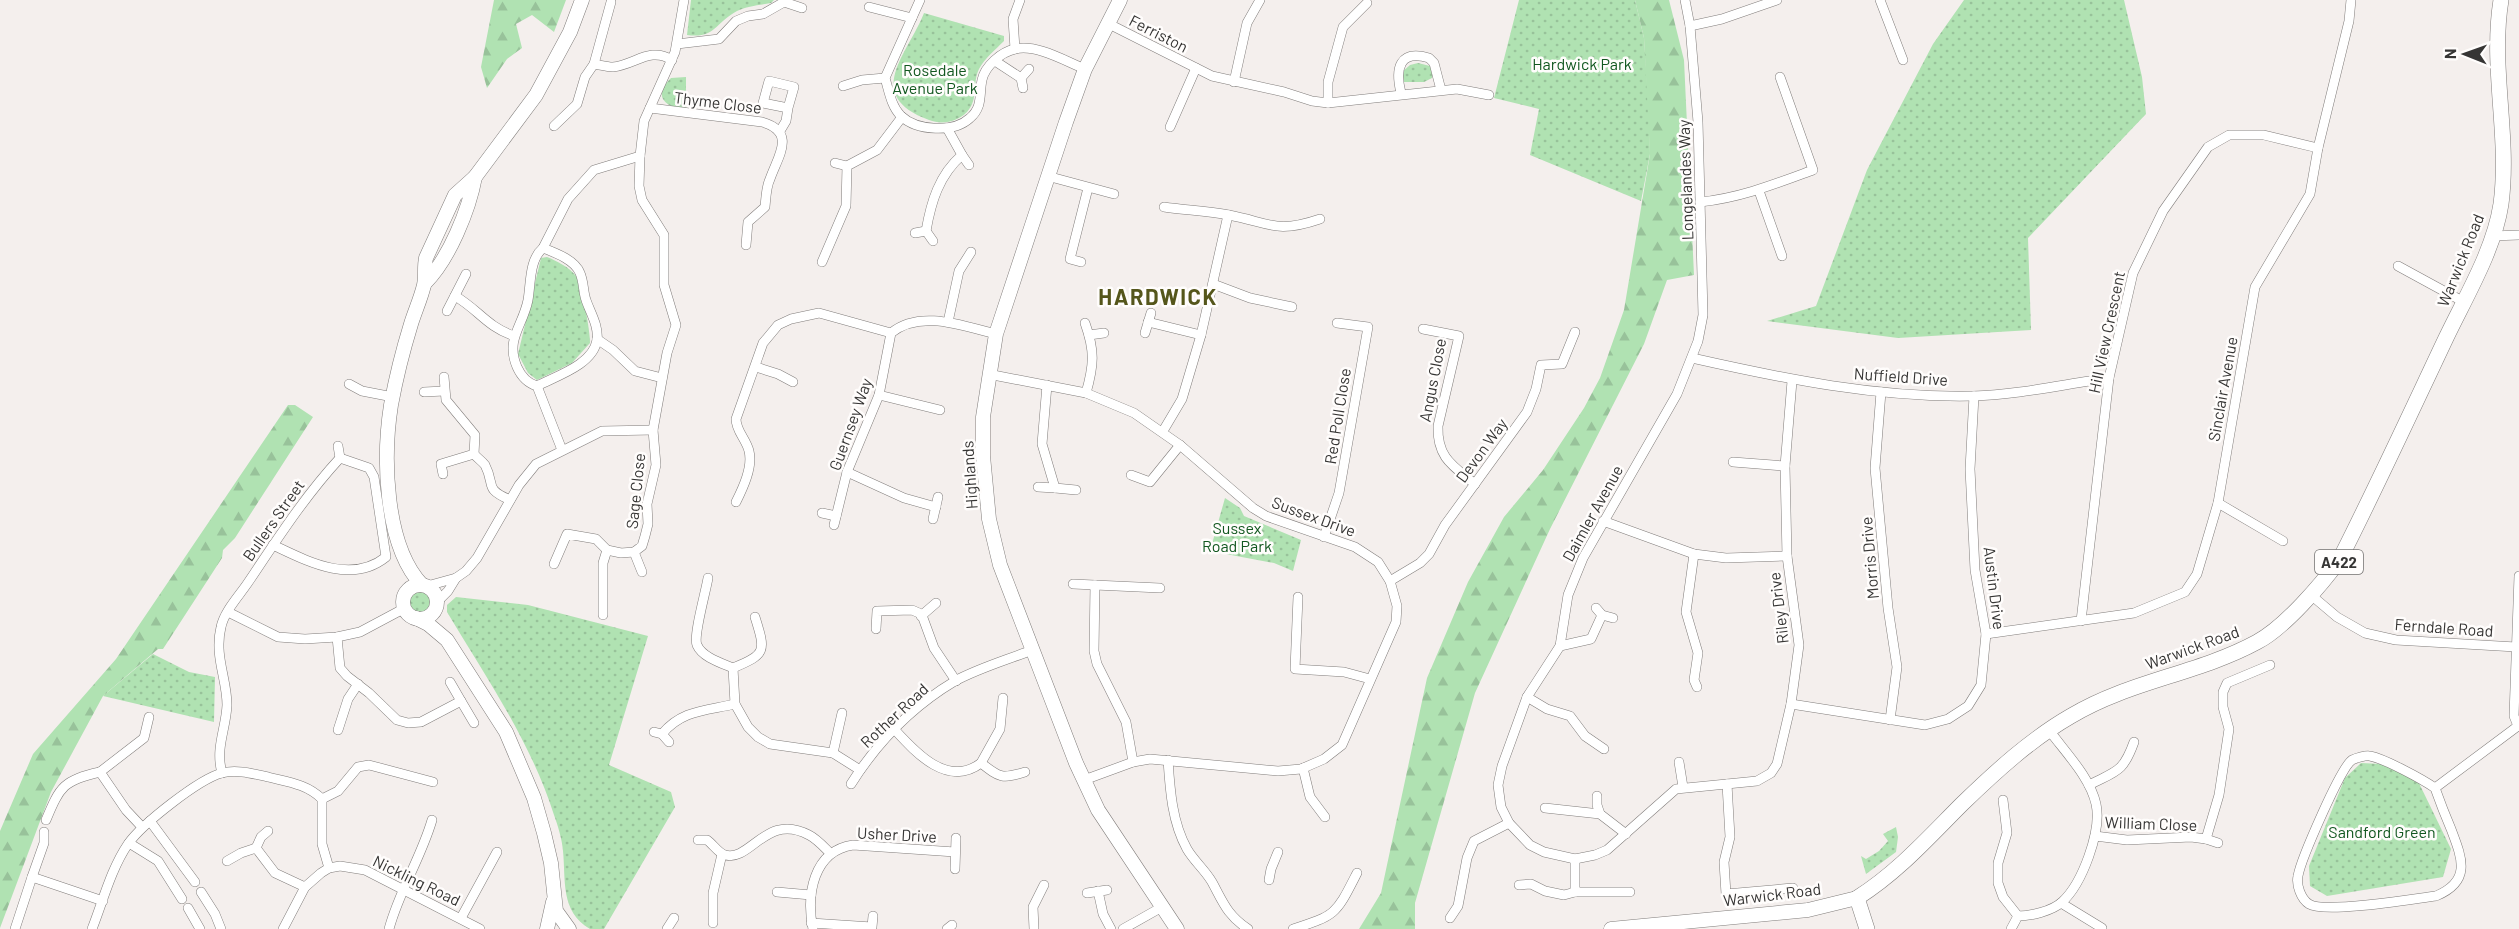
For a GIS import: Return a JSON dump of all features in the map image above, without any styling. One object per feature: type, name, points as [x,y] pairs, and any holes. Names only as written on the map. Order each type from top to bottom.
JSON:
[{"type":"main road","name":"Warwick Road","points":[[1857,898],[1881,883],[1971,796],[2049,730],[2104,698],[2227,657],[2260,641],[2311,595],[2340,559],[2464,302],[2492,236],[2501,205],[2504,157],[2497,68],[2497,36],[2501,0]]},
{"type":"main road","points":[[1857,898],[1867,929]]},
{"type":"street","points":[[447,640],[428,624],[416,618],[404,604],[402,556],[392,512],[390,490],[388,447],[393,397],[410,326],[425,283],[426,258],[447,211],[461,188],[475,177],[536,95],[570,32],[582,0]]},
{"type":"street","name":"Sage Close","points":[[554,564],[567,534],[596,539],[607,549],[621,553],[634,552],[642,546],[648,524],[647,504],[656,465],[653,430],[662,378],[676,325],[664,285],[664,236],[642,200],[639,186],[640,156],[644,121],[672,60],[684,0]]},
{"type":"street","points":[[920,0],[885,78],[892,103],[902,117],[919,125],[947,128],[960,125],[971,117],[978,108],[982,95],[982,80],[986,70],[995,61],[1014,49],[1043,52],[1085,69]]},
{"type":"street","points":[[1014,49],[1013,19],[1020,0]]},
{"type":"street","name":"Highlands","points":[[1120,0],[1085,69],[1047,176],[996,334],[983,417],[983,456],[989,519],[1000,565],[1084,780],[1117,840],[1176,929]]},
{"type":"street","points":[[1233,82],[1247,23],[1260,0]]},
{"type":"street","name":"Longelandes Way","points":[[1685,0],[1690,26],[1698,122],[1703,315],[1692,358]]},
{"type":"street","points":[[1690,26],[1722,19],[1777,0]]},
{"type":"street","points":[[1880,0],[1902,60]]},
{"type":"street","name":"Sinclair Avenue","points":[[1986,634],[2134,614],[2185,592],[2197,574],[2218,503],[2255,287],[2310,194],[2318,148],[2349,21],[2351,0]]},
{"type":"street","points":[[554,126],[577,104],[585,77],[594,64],[612,2]]},
{"type":"street","points":[[677,44],[718,39],[736,21],[748,16],[763,14],[784,2],[802,8]]},
{"type":"street","points":[[1328,103],[1328,82],[1343,27],[1367,3]]},
{"type":"street","points":[[869,7],[912,18]]},
{"type":"street","name":"Ferriston","points":[[1109,24],[1212,76],[1284,92],[1312,101],[1328,103],[1401,93],[1457,89],[1489,95]]},
{"type":"street","points":[[594,64],[612,67],[652,54],[664,55],[672,60]]},
{"type":"street","points":[[1401,93],[1398,70],[1405,58],[1414,56],[1429,58],[1434,63],[1441,90]]},
{"type":"street","points":[[995,61],[1021,78],[1023,88]]},
{"type":"street","name":"Ferriston","points":[[1170,127],[1196,68]]},
{"type":"street","points":[[1021,78],[1029,69]]},
{"type":"street","points":[[1700,202],[1759,191],[1812,170],[1780,77]]},
{"type":"street","points":[[843,86],[862,80],[885,78]]},
{"type":"street","name":"Thyme Close","points":[[650,108],[762,122],[774,125],[780,131],[783,141],[782,152],[769,181],[765,207],[748,222],[746,245]]},
{"type":"street","name":"Thyme Close","points":[[780,131],[786,121],[789,108]]},
{"type":"street","points":[[835,163],[847,166],[877,150],[902,117]]},
{"type":"street","points":[[947,128],[969,165]]},
{"type":"street","name":"Hill View Crescent","points":[[2081,621],[2109,378],[2133,273],[2163,211],[2208,147],[2229,135],[2264,135],[2318,148]]},
{"type":"street","points":[[933,241],[926,231],[937,188],[950,165],[962,155]]},
{"type":"street","points":[[562,450],[537,386],[525,380],[518,370],[512,354],[514,336],[528,301],[538,252],[543,248],[568,199],[594,170],[640,156]]},
{"type":"street","points":[[822,262],[846,206],[847,166]]},
{"type":"street","points":[[1047,176],[1114,194]]},
{"type":"street","points":[[1081,262],[1070,259],[1088,188]]},
{"type":"street","points":[[1759,191],[1782,256]]},
{"type":"street","points":[[1164,207],[1228,215],[1277,228],[1288,228],[1320,219]]},
{"type":"street","points":[[1163,431],[1182,399],[1201,335],[1228,215]]},
{"type":"street","points":[[915,233],[926,231]]},
{"type":"street","points":[[2492,236],[2519,235]]},
{"type":"street","points":[[537,386],[575,367],[590,354],[597,339],[594,318],[585,300],[580,271],[564,257],[543,248]]},
{"type":"street","points":[[948,322],[959,271],[971,252]]},
{"type":"street","points":[[2398,266],[2464,302]]},
{"type":"street","points":[[447,311],[466,274]]},
{"type":"street","points":[[1213,284],[1250,298],[1292,307]]},
{"type":"street","points":[[455,296],[471,306],[496,329],[514,336]]},
{"type":"street","points":[[736,502],[750,460],[749,450],[736,425],[736,419],[763,343],[778,326],[803,316],[819,313],[891,333],[911,322],[948,322],[996,334]]},
{"type":"street","points":[[1145,333],[1150,317],[1201,335]]},
{"type":"street","name":"Red Poll Close","points":[[1324,537],[1340,493],[1368,327],[1338,322]]},
{"type":"street","points":[[1085,323],[1094,357],[1086,393]]},
{"type":"street","name":"Angus Close","points":[[1424,329],[1459,336],[1440,418],[1438,439],[1445,459],[1475,484]]},
{"type":"street","name":"Devon Way","points":[[1390,581],[1420,563],[1430,554],[1445,525],[1531,406],[1541,365],[1562,364],[1575,332]]},
{"type":"street","name":"Guernsey Way","points":[[822,513],[835,520],[847,472],[879,395],[891,333]]},
{"type":"street","points":[[1089,335],[1104,333]]},
{"type":"street","points":[[597,339],[635,370],[662,378]]},
{"type":"street","name":"Nuffield Drive","points":[[1692,358],[1792,381],[1881,392],[1974,396],[2109,378]]},
{"type":"street","name":"Daimler Avenue","points":[[1509,823],[1501,807],[1498,785],[1502,766],[1527,697],[1560,646],[1568,596],[1583,558],[1677,393],[1692,358]]},
{"type":"street","points":[[756,367],[793,382]]},
{"type":"street","name":"Sussex Drive","points":[[988,374],[1086,393],[1134,413],[1163,431],[1266,516],[1355,547],[1378,562],[1390,581],[1397,606],[1396,622],[1342,745],[1324,759],[1303,768],[1278,771],[1168,760],[1133,762],[1084,780]]},
{"type":"street","points":[[444,377],[446,400],[475,435],[474,454],[485,466],[491,488],[495,493],[510,500]]},
{"type":"street","name":"Riley Drive","points":[[1683,787],[1757,781],[1771,773],[1777,764],[1791,704],[1799,645],[1787,556],[1785,466],[1792,381]]},
{"type":"street","points":[[349,384],[362,391],[393,397]]},
{"type":"street","points":[[1047,385],[1042,444],[1055,488]]},
{"type":"street","points":[[424,392],[444,392]]},
{"type":"street","name":"Morris Drive","points":[[1881,392],[1875,468],[1888,608],[1897,668],[1890,720]]},
{"type":"street","points":[[879,395],[940,410]]},
{"type":"street","name":"Austin Drive","points":[[1791,704],[1924,725],[1948,719],[1968,706],[1981,685],[1986,634],[1975,570],[1970,469],[1974,396]]},
{"type":"street","points":[[228,612],[278,637],[305,639],[337,637],[360,632],[404,604],[408,590],[456,578],[466,572],[477,558],[510,500],[536,464],[602,431],[653,430]]},
{"type":"street","points":[[1131,475],[1150,482],[1180,445]]},
{"type":"street","points":[[273,545],[310,563],[328,568],[362,567],[378,563],[386,557],[374,477],[369,468],[340,458],[338,446]]},
{"type":"street","points":[[443,474],[441,464],[474,454]]},
{"type":"street","name":"Bullers Street","points":[[222,773],[218,759],[226,715],[227,694],[220,671],[221,626],[302,501],[340,458]]},
{"type":"street","points":[[1733,462],[1785,466]]},
{"type":"street","points":[[847,472],[904,498],[936,507]]},
{"type":"street","points":[[1038,487],[1076,490]]},
{"type":"street","points":[[933,519],[938,497]]},
{"type":"street","points":[[2218,503],[2283,541]]},
{"type":"street","points":[[1604,521],[1694,554],[1726,558],[1787,556]]},
{"type":"street","points":[[603,615],[603,563],[607,549]]},
{"type":"street","name":"Sage Close","points":[[634,552],[642,572]]},
{"type":"street","points":[[1694,554],[1686,612],[1698,653],[1694,680],[1697,687]]},
{"type":"street","points":[[402,556],[409,569],[435,592],[447,640],[506,732],[534,798],[551,863],[556,911],[569,929]]},
{"type":"street","points":[[2435,788],[2519,726],[2514,716],[2519,576]]},
{"type":"street","points":[[416,618],[431,615],[456,578]]},
{"type":"street","points":[[708,578],[696,644],[703,653],[733,668]]},
{"type":"street","points":[[1073,584],[1160,588]]},
{"type":"street","points":[[1095,585],[1094,651],[1097,664],[1126,722],[1133,762]]},
{"type":"street","name":"Ferndale Road","points":[[2311,595],[2337,617],[2365,633],[2396,640],[2516,647]]},
{"type":"street","points":[[1298,597],[1295,669],[1344,672],[1370,679]]},
{"type":"street","points":[[869,602],[877,611],[876,629]]},
{"type":"street","points":[[921,616],[936,603]]},
{"type":"street","points":[[877,611],[912,610],[921,616],[934,648],[956,681]]},
{"type":"street","points":[[1560,646],[1591,639],[1599,612],[1613,618]]},
{"type":"street","points":[[733,668],[757,657],[761,651],[762,639],[755,617]]},
{"type":"street","points":[[337,637],[340,668],[398,720],[408,723],[428,719],[461,701]]},
{"type":"street","name":"Rother Road","points":[[851,784],[878,745],[922,704],[956,681],[1032,650]]},
{"type":"street","name":"William Close","points":[[2206,839],[2219,795],[2233,728],[2223,707],[2223,692],[2227,683],[2270,665]]},
{"type":"street","points":[[733,668],[735,704],[748,727],[770,744],[833,753],[860,770]]},
{"type":"street","points":[[450,681],[474,723]]},
{"type":"street","points":[[338,730],[348,699],[358,684]]},
{"type":"street","points":[[1527,697],[1547,709],[1569,716],[1585,736],[1604,749]]},
{"type":"street","points":[[895,730],[915,752],[939,768],[951,771],[973,769],[981,763],[1000,729],[1003,698]]},
{"type":"street","points":[[669,742],[658,733],[683,716],[735,704]]},
{"type":"street","points":[[833,753],[842,713]]},
{"type":"street","points":[[991,714],[1001,717]]},
{"type":"street","points":[[46,820],[61,790],[68,782],[100,772],[144,738],[149,717]]},
{"type":"street","points":[[2018,916],[2029,916],[2061,903],[2084,870],[2095,836],[2096,805],[2089,785],[2049,730]]},
{"type":"street","points":[[2089,785],[2121,769],[2127,761],[2133,742]]},
{"type":"street","points":[[2368,756],[2421,778],[2435,788],[2463,865],[2457,882],[2449,891],[2436,896],[2334,908],[2313,906],[2301,897],[2297,878],[2305,856],[2341,774],[2353,760],[2368,756]]},
{"type":"street","points":[[1168,760],[1171,800],[1181,837],[1188,851],[1212,882],[1220,902],[1248,929]]},
{"type":"street","points":[[1450,918],[1458,906],[1467,858],[1474,842],[1509,823],[1530,845],[1544,852],[1575,859],[1595,855],[1607,850],[1670,793],[1683,787],[1679,762]]},
{"type":"street","points":[[981,763],[998,777],[1025,772]]},
{"type":"street","points":[[321,799],[338,791],[358,767],[369,765],[433,782]]},
{"type":"street","points":[[1303,768],[1310,797],[1325,817]]},
{"type":"street","points":[[100,772],[126,810],[146,824],[195,882]]},
{"type":"street","points":[[92,929],[118,862],[129,843],[146,824],[198,786],[222,773],[253,773],[310,788],[321,799],[322,844],[329,868],[305,887],[283,929]]},
{"type":"street","points":[[1727,784],[1730,837],[1724,862],[1721,895],[1793,888]]},
{"type":"street","points":[[1597,796],[1600,814]]},
{"type":"street","points":[[1556,810],[1558,798]]},
{"type":"street","points":[[2003,800],[2007,833],[1998,863],[1998,883],[2004,897],[2018,916]]},
{"type":"street","points":[[1545,808],[1600,814],[1626,834]]},
{"type":"street","points":[[389,929],[401,890],[425,844],[432,820]]},
{"type":"street","points":[[227,861],[256,848],[261,837],[268,831]]},
{"type":"street","points":[[698,840],[707,840],[722,854],[733,856],[741,854],[763,836],[776,831],[799,831],[811,836],[830,853],[820,864],[811,895],[812,926],[872,928],[873,916]]},
{"type":"street","points":[[15,929],[44,843],[44,832]]},
{"type":"street","name":"William Close","points":[[2095,836],[2127,840],[2191,837],[2218,843]]},
{"type":"street","points":[[955,852],[956,838]]},
{"type":"street","points":[[129,843],[158,861],[182,899]]},
{"type":"street","name":"Usher Drive","points":[[830,853],[853,845],[955,852],[955,869]]},
{"type":"street","points":[[256,848],[275,873],[305,887]]},
{"type":"street","name":"Nickling Road","points":[[461,918],[496,852]]},
{"type":"street","points":[[1269,880],[1278,852]]},
{"type":"street","points":[[713,923],[713,893],[722,854]]},
{"type":"street","points":[[1575,859],[1575,892]]},
{"type":"street","name":"Nickling Road","points":[[329,868],[354,867],[397,885],[401,890],[480,929]]},
{"type":"street","points":[[1293,929],[1325,918],[1339,908],[1357,873]]},
{"type":"street","points":[[32,877],[103,901]]},
{"type":"street","points":[[1520,885],[1531,884],[1545,891],[1564,895],[1575,892],[1609,896],[1630,892]]},
{"type":"street","points":[[1034,929],[1033,907],[1044,885]]},
{"type":"street","points":[[1087,893],[1103,890],[1103,914],[1111,929]]},
{"type":"street","points":[[201,892],[215,914],[221,929]]},
{"type":"street","points":[[777,892],[811,895]]},
{"type":"street","name":"Warwick Road","points":[[1613,929],[1808,910],[1857,898]]},
{"type":"street","points":[[547,929],[554,900]]},
{"type":"street","points":[[2061,903],[2102,928]]},
{"type":"street","points":[[1458,906],[1469,912]]},
{"type":"street","points":[[1123,929],[1162,907]]},
{"type":"street","points":[[188,908],[200,929]]},
{"type":"street","points":[[2011,929],[2018,916]]},
{"type":"street","points":[[667,929],[674,918]]},
{"type":"green space","points":[[494,0],[566,0],[554,32],[532,15],[516,24],[522,48],[507,59],[487,88],[481,67]]},
{"type":"green space","points":[[691,0],[774,0],[771,3],[737,11],[715,29],[696,36],[687,35]]},
{"type":"green space","name":"Hardwick Park","points":[[1519,0],[1635,0],[1644,38],[1649,113],[1650,154],[1641,201],[1530,155],[1539,109],[1494,98]]},
{"type":"green space","points":[[1635,0],[1669,0],[1684,60],[1694,275],[1667,280],[1644,344],[1550,529],[1475,693],[1415,903],[1415,929],[1359,929],[1381,893],[1427,678],[1468,582],[1504,517],[1543,470],[1584,408],[1600,378],[1624,310],[1650,154],[1644,38]]},
{"type":"green space","points":[[1964,0],[2124,0],[2142,77],[2146,114],[2028,238],[2031,330],[1898,338],[1767,321],[1816,306],[1867,170],[1933,44]]},
{"type":"green space","name":"Rosedale Avenue Park","points":[[924,13],[1004,36],[1004,41],[979,69],[971,107],[959,118],[949,122],[934,122],[909,110],[898,98],[894,86],[895,72]]},
{"type":"green space","points":[[1418,63],[1430,66],[1432,78],[1424,82],[1404,82],[1402,72],[1410,65]]},
{"type":"green space","points":[[686,77],[686,112],[668,104],[662,96],[662,91],[671,78]]},
{"type":"green space","points":[[547,257],[559,262],[576,276],[581,288],[590,343],[572,363],[537,380],[528,373],[518,354],[541,258]]},
{"type":"green space","points":[[288,405],[295,405],[313,417],[235,538],[223,550],[222,558],[163,649],[158,649],[103,696],[51,792],[0,928],[0,831],[33,754],[116,659]]},
{"type":"green space","name":"Sussex Road Park","points":[[1225,498],[1240,508],[1244,516],[1301,540],[1293,571],[1274,563],[1210,551]]},
{"type":"green space","points":[[421,588],[430,592],[434,601],[430,610],[421,614],[412,610],[408,601],[412,592]]},
{"type":"green space","points":[[456,597],[528,605],[648,636],[609,765],[671,792],[675,807],[604,929],[590,929],[580,922],[569,904],[561,837],[544,788],[506,710],[447,612],[447,605]]},
{"type":"green space","points":[[153,654],[189,672],[215,677],[214,722],[103,696]]},
{"type":"green space","name":"Sandford Green","points":[[2361,763],[2381,764],[2417,779],[2451,849],[2443,877],[2327,896],[2310,886],[2309,866],[2345,778]]},
{"type":"green space","points":[[1896,827],[1898,837],[1896,852],[1866,874],[1861,856],[1866,859],[1879,851],[1888,841],[1883,834]]},
{"type":"district","name":"HARDWICK","points":[[1158,296]]}]
